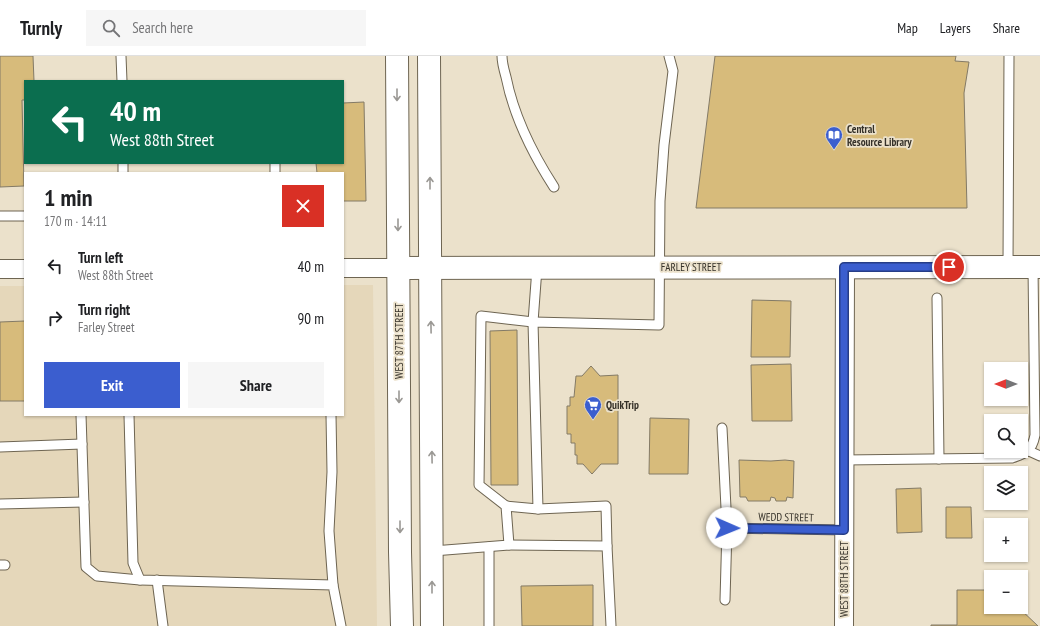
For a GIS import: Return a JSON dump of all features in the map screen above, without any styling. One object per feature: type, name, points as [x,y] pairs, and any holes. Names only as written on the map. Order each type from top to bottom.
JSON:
[{"type":"main road","name":"WEST 87TH STREET","points":[[397,56],[400,536],[402,626]]},
{"type":"main road","points":[[429,56],[433,551],[432,626]]},
{"type":"main road","name":"FARLEY STREET","points":[[398,268],[1036,267]]},
{"type":"street","name":"WEST 88TH STREET","points":[[844,267],[844,626]]},
{"type":"street","name":"FARLEY STREET","points":[[344,268],[398,268]]},
{"type":"street","points":[[0,269],[24,269]]},
{"type":"lane","points":[[122,56],[122,80]]},
{"type":"lane","points":[[502,56],[507,86],[516,113],[540,166],[554,187]]},
{"type":"lane","points":[[610,626],[606,506],[538,508],[506,506],[479,485],[481,316],[533,322],[658,325],[660,201],[663,152],[672,71],[669,56]]},
{"type":"lane","points":[[1008,267],[1009,56]]},
{"type":"lane","points":[[0,216],[24,216]]},
{"type":"lane","points":[[844,460],[1012,458],[1029,451],[1035,435],[1036,267]]},
{"type":"lane","points":[[537,268],[533,322],[538,508]]},
{"type":"lane","points":[[937,298],[939,459]]},
{"type":"lane","points":[[81,416],[86,567],[97,576],[140,580],[333,585]]},
{"type":"lane","points":[[129,416],[133,562],[140,580]]},
{"type":"lane","points":[[331,416],[332,472],[329,531],[333,585],[341,626]]},
{"type":"lane","points":[[722,428],[727,528],[726,600]]},
{"type":"lane","points":[[0,447],[82,444]]},
{"type":"lane","points":[[1029,451],[1040,456]]},
{"type":"lane","points":[[0,504],[84,502]]},
{"type":"lane","points":[[506,506],[509,545]]},
{"type":"lane","name":"WEDD STREET","points":[[727,528],[844,530]]},
{"type":"lane","points":[[433,551],[509,545],[607,546]]},
{"type":"lane","points":[[489,547],[489,626]]},
{"type":"lane","points":[[157,580],[163,626]]},
{"type":"shaded area","points":[[344,285],[373,285],[377,626],[0,626],[0,286],[24,286],[24,416],[344,416]]},
{"type":"building","points":[[0,56],[33,56],[34,80],[24,80],[24,100],[22,100],[24,186],[0,187]]},
{"type":"building","name":"Central Resource Library","points":[[715,56],[956,56],[955,61],[969,62],[964,93],[967,208],[696,208]]},
{"type":"building","points":[[364,102],[366,201],[344,201],[344,172],[317,172],[316,164],[344,164],[344,103]]},
{"type":"building","points":[[752,300],[791,301],[790,357],[751,357]]},
{"type":"building","points":[[24,321],[24,401],[0,401],[0,322]]},
{"type":"building","points":[[517,330],[518,485],[491,485],[490,331]]},
{"type":"building","points":[[791,364],[792,421],[752,421],[751,365]]},
{"type":"building","name":"QuikTrip","points":[[591,366],[600,376],[618,375],[618,464],[601,464],[592,474],[583,464],[577,464],[575,443],[571,443],[571,434],[567,434],[567,406],[570,406],[570,397],[574,397],[576,376],[582,376]]},
{"type":"building","points":[[650,418],[689,419],[688,474],[649,474]]},
{"type":"building","points":[[739,460],[794,461],[793,498],[787,497],[786,501],[776,501],[775,498],[771,497],[770,501],[748,501],[746,497],[740,497]]},
{"type":"building","points":[[921,488],[922,532],[897,533],[896,489]]},
{"type":"building","points":[[946,507],[971,507],[972,538],[946,538]]},
{"type":"building","points":[[593,585],[593,626],[522,626],[521,586]]},
{"type":"building","points":[[957,590],[984,590],[984,614],[1025,614],[1038,626],[931,626],[957,625]]},
{"type":"place","name":"Central Resource Library","points":[[834,150]]},
{"type":"place","name":"QuikTrip","points":[[593,420]]},
{"type":"route","points":[[727,528],[844,530],[844,267],[949,267]]}]
